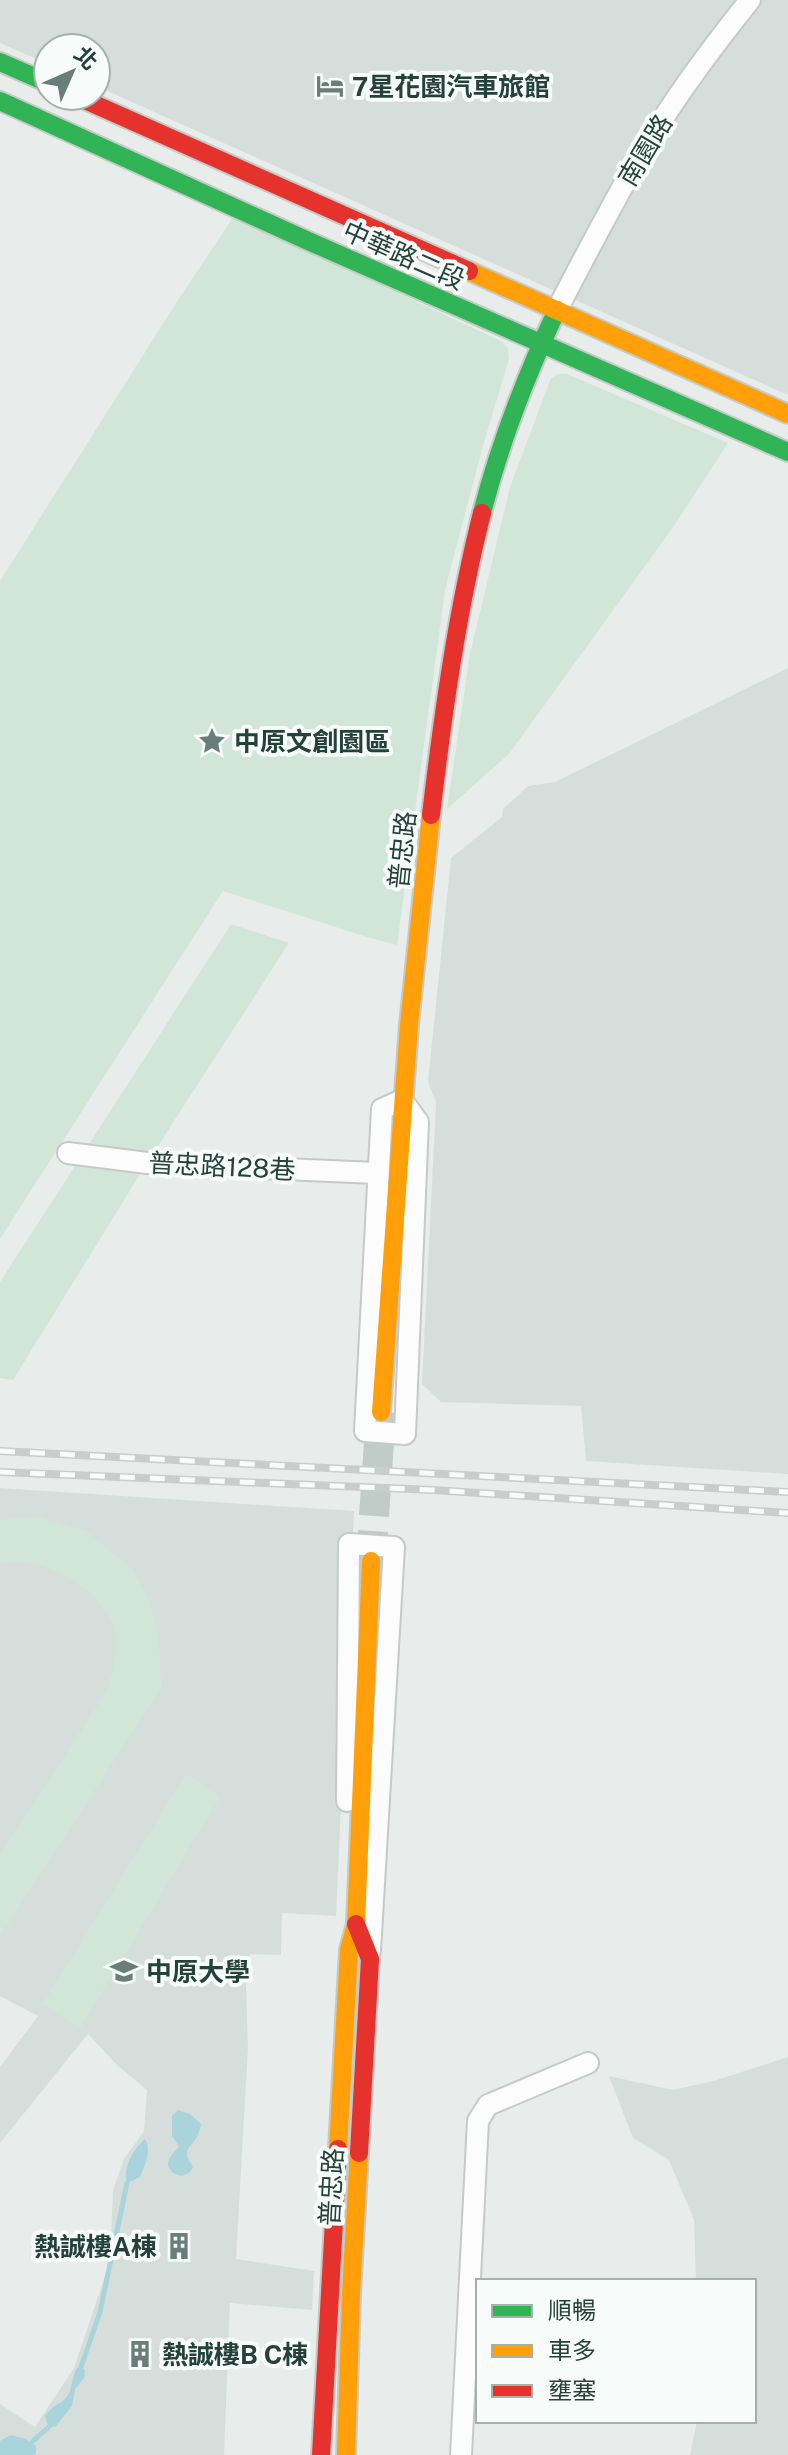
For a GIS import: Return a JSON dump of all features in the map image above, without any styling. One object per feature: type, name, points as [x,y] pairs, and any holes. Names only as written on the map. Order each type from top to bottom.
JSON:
[{"type":"street","name":"南園路","points":[[557,310],[649,141],[706,54],[750,0]]},
{"type":"street","points":[[0,62],[32,76]]},
{"type":"street","name":"中華路二段","points":[[0,101],[788,452]]},
{"type":"street","name":"中華路二段","points":[[112,112],[788,414]]},
{"type":"street","name":"普忠路","points":[[381,1412],[402,1100],[419,927],[451,664],[475,541],[505,433],[539,343],[557,310]]},
{"type":"street","points":[[402,1100],[418,1122],[405,1434],[365,1431],[377,1173],[382,1109],[402,1100]]},
{"type":"street","name":"普忠路128巷","points":[[68,1153],[147,1163],[377,1173]]},
{"type":"street","points":[[349,1950],[346,1905],[349,1544],[394,1547],[370,1959]]},
{"type":"street","name":"普忠路","points":[[321,2455],[349,1950],[356,1924],[371,1561]]},
{"type":"street","name":"普忠路","points":[[346,2455],[351,2294],[370,1959],[356,1924]]},
{"type":"street","points":[[461,2455],[470,2406],[469,2299],[478,2121],[488,2105],[588,2063]]},
{"type":"shaded area","points":[[0,0],[788,0],[788,395],[112,93],[112,32],[32,32],[32,57],[0,43]]},
{"type":"shaded area","points":[[788,668],[788,1474],[586,1461],[581,1406],[441,1402],[422,1384],[436,1102],[428,1082],[451,858],[502,817],[503,809],[528,786],[555,782]]},
{"type":"shaded area","name":"中原大學","points":[[0,1488],[354,1511],[336,1916],[282,1913],[281,1955],[250,1954],[246,1986],[248,2048],[236,2259],[314,2271],[312,2310],[230,2303],[224,2455],[0,2455],[0,2404],[35,2427],[74,2368],[110,2261],[113,2190],[124,2159],[144,2131],[147,2090],[118,2066],[88,2034],[0,2143],[0,2067],[38,2016],[0,1996]]},
{"type":"shaded area","points":[[788,2057],[788,2455],[690,2455],[697,2423],[756,2423],[756,2279],[696,2279],[694,2220],[669,2160],[633,2138],[609,2076],[673,2090],[717,2080]]},
{"type":"green space","name":"中原文創園區","points":[[234,216],[503,342],[508,349],[509,359],[445,590],[397,945],[223,891],[0,1239],[0,581]]},
{"type":"green space","points":[[567,374],[728,443],[674,526],[509,754],[447,809],[470,654],[510,487],[551,378]]},
{"type":"green space","points":[[231,924],[289,943],[147,1163],[13,1380],[0,1378],[0,1282]]},
{"type":"green space","points":[[41,1517],[87,1532],[133,1570],[149,1600],[159,1638],[161,1688],[0,1936],[0,1855],[107,1691],[116,1650],[111,1619],[101,1604],[72,1579],[35,1565],[0,1563],[0,1520]]},
{"type":"green space","points":[[186,1774],[220,1797],[80,2028],[43,2004]]},
{"type":"water","points":[[178,2110],[190,2114],[201,2124],[197,2137],[187,2151],[193,2167],[182,2176],[173,2173],[168,2166],[169,2159],[179,2146],[172,2136],[172,2116]]},
{"type":"water","points":[[145,2139],[148,2153],[144,2168],[140,2177],[127,2183],[126,2171],[130,2159]]},
{"type":"water","points":[[81,2367],[85,2370],[84,2378],[75,2389],[72,2406],[55,2427],[47,2423],[45,2416],[68,2396],[75,2372]]},
{"type":"water","points":[[11,2435],[36,2446],[36,2453],[0,2455],[0,2441]]},
{"type":"waterway","points":[[81,2367],[100,2312],[127,2183]]},
{"type":"waterway","points":[[32,2442],[51,2425]]},
{"type":"tunnel","points":[[371,1561],[381,1412]]},
{"type":"railway","points":[[0,1451],[788,1492]]},
{"type":"railway","points":[[0,1472],[433,1490],[788,1513]]},
{"type":"traffic: fast","points":[[0,62],[32,76]]},
{"type":"traffic: fast","points":[[0,101],[306,240],[788,452]]},
{"type":"traffic: fast","points":[[482,513],[515,410],[557,310]]},
{"type":"traffic: slow","points":[[469,271],[788,414]]},
{"type":"traffic: slow","points":[[381,1412],[409,1025],[431,815]]},
{"type":"traffic: slow","points":[[338,2149],[349,1950],[356,1924],[371,1561]]},
{"type":"traffic: slow","points":[[346,2455],[359,2153]]},
{"type":"traffic: jam","points":[[112,112],[469,271]]},
{"type":"traffic: jam","points":[[431,815],[452,663],[482,513]]},
{"type":"traffic: jam","points":[[356,1924],[370,1959],[359,2153]]},
{"type":"traffic: jam","points":[[321,2455],[338,2149]]},
{"type":"place","name":"7星花園汽車旅館","points":[[330,86]]},
{"type":"place","name":"中原文創園區","points":[[212,741]]},
{"type":"place","name":"中原大學","points":[[124,1971]]},
{"type":"place","name":"熱誠樓A棟","points":[[179,2246]]},
{"type":"place","name":"熱誠樓B C棟","points":[[140,2354]]}]
